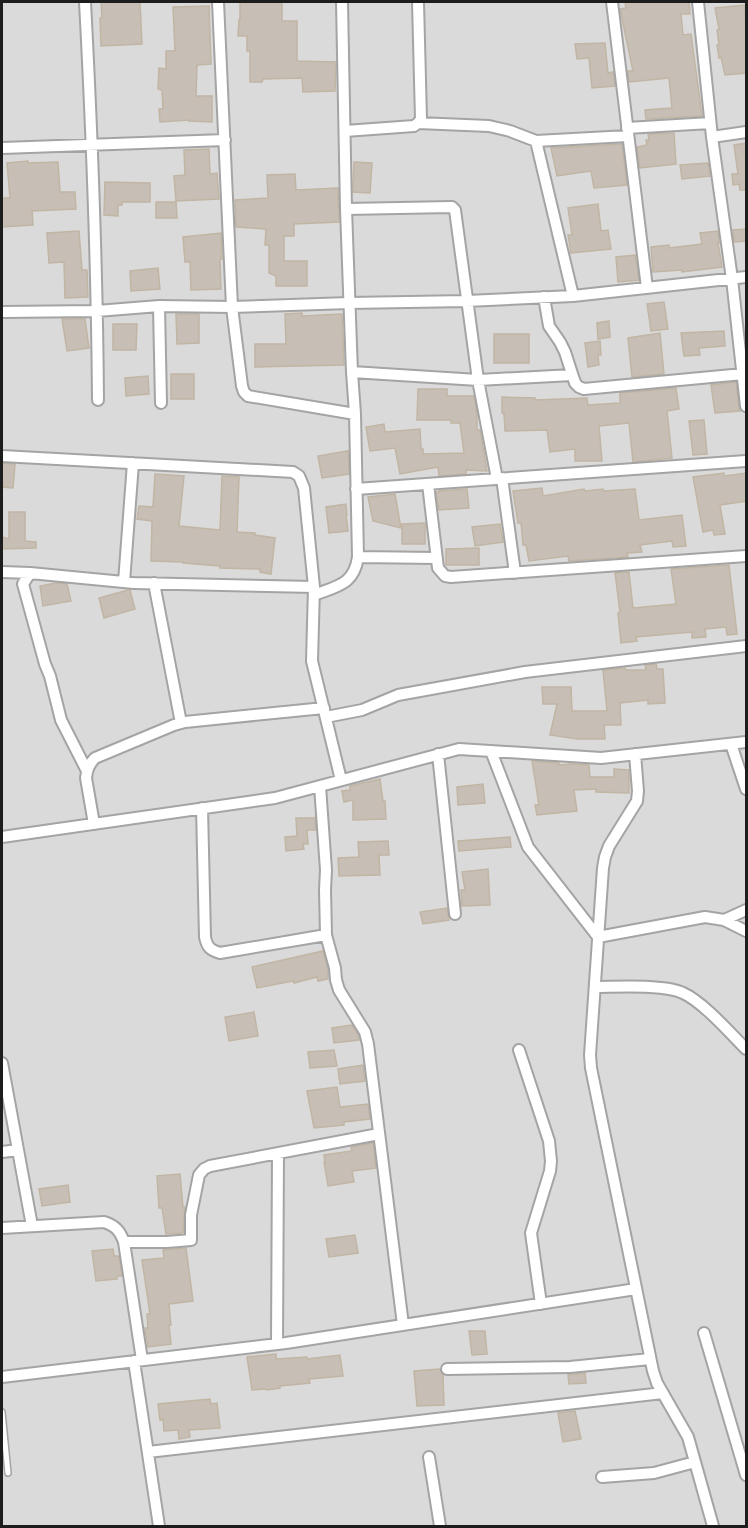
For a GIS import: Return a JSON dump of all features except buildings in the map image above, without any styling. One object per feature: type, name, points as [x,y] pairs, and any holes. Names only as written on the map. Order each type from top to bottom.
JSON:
[{"type":"street","points":[[85,2],[93,145],[98,400]]},
{"type":"street","points":[[218,2],[232,307],[242,386],[248,396],[355,414]]},
{"type":"street","points":[[2,572],[124,582],[314,591],[347,581],[352,576],[358,557],[355,414],[345,209],[342,2]]},
{"type":"street","points":[[345,131],[414,126],[421,119],[418,2]]},
{"type":"street","points":[[612,2],[647,288]]},
{"type":"street","points":[[698,2],[710,123],[747,406]]},
{"type":"street","points":[[418,123],[489,126],[536,141],[710,123]]},
{"type":"street","points":[[712,137],[747,132]]},
{"type":"street","points":[[2,148],[225,140]]},
{"type":"street","points":[[536,141],[573,296]]},
{"type":"street","points":[[345,209],[452,207],[456,213],[478,380],[500,478],[515,573]]},
{"type":"street","points":[[2,312],[97,311],[159,306],[232,307],[467,301],[573,296],[747,277]]},
{"type":"street","points":[[544,297],[549,326],[565,352],[575,382]]},
{"type":"street","points":[[159,306],[161,403]]},
{"type":"street","points":[[352,372],[478,380],[572,375],[579,387],[584,389],[743,374]]},
{"type":"street","points":[[2,456],[293,472],[299,476],[304,488],[314,591],[312,661],[342,780]]},
{"type":"street","points":[[356,489],[747,461]]},
{"type":"street","points":[[124,582],[133,463]]},
{"type":"street","points":[[428,484],[436,558],[438,568],[445,576],[747,556]]},
{"type":"street","points":[[358,557],[436,558]]},
{"type":"street","points":[[30,573],[22,584],[61,720],[87,771]]},
{"type":"street","points":[[154,583],[181,723]]},
{"type":"street","points":[[94,824],[86,778],[90,764],[96,758],[181,723],[362,710],[398,695],[517,673],[747,646]]},
{"type":"street","points":[[2,837],[275,798],[459,749],[601,758],[747,742]]},
{"type":"street","points":[[731,744],[747,789]]},
{"type":"street","points":[[491,751],[528,847],[598,937]]},
{"type":"street","points":[[438,754],[455,914]]},
{"type":"street","points":[[635,754],[638,801],[609,846],[603,868],[591,1068],[653,1371],[688,1437],[711,1526]]},
{"type":"street","points":[[320,786],[326,870],[326,935],[339,990],[365,1032],[368,1044],[403,1325]]},
{"type":"street","points":[[202,808],[205,937],[212,951],[220,953],[326,935]]},
{"type":"street","points":[[724,920],[747,909]]},
{"type":"street","points":[[598,937],[712,917],[747,931]]},
{"type":"street","points":[[595,987],[668,988],[681,992],[694,999],[747,1049]]},
{"type":"street","points":[[519,1050],[551,1151],[550,1171],[531,1233],[541,1304]]},
{"type":"street","points":[[2,1062],[32,1226]]},
{"type":"street","points":[[124,1242],[190,1240],[191,1215],[199,1175],[210,1166],[379,1134]]},
{"type":"street","points":[[2,1152],[18,1150]]},
{"type":"street","points":[[277,1344],[279,1153]]},
{"type":"street","points":[[2,1228],[104,1222],[114,1225],[120,1232],[124,1242],[159,1527]]},
{"type":"street","points":[[2,1377],[277,1344],[636,1289]]},
{"type":"street","points":[[704,1333],[747,1475]]},
{"type":"street","points":[[447,1369],[570,1367],[650,1359]]},
{"type":"street","points":[[148,1452],[663,1393]]},
{"type":"street","points":[[429,1457],[440,1527]]},
{"type":"street","points":[[602,1477],[654,1473],[695,1462]]},
{"type":"lane","points":[[2,1412],[8,1473]]},
{"type":"shaded area","points":[[2,2],[746,2],[746,1526],[2,1526]]}]
